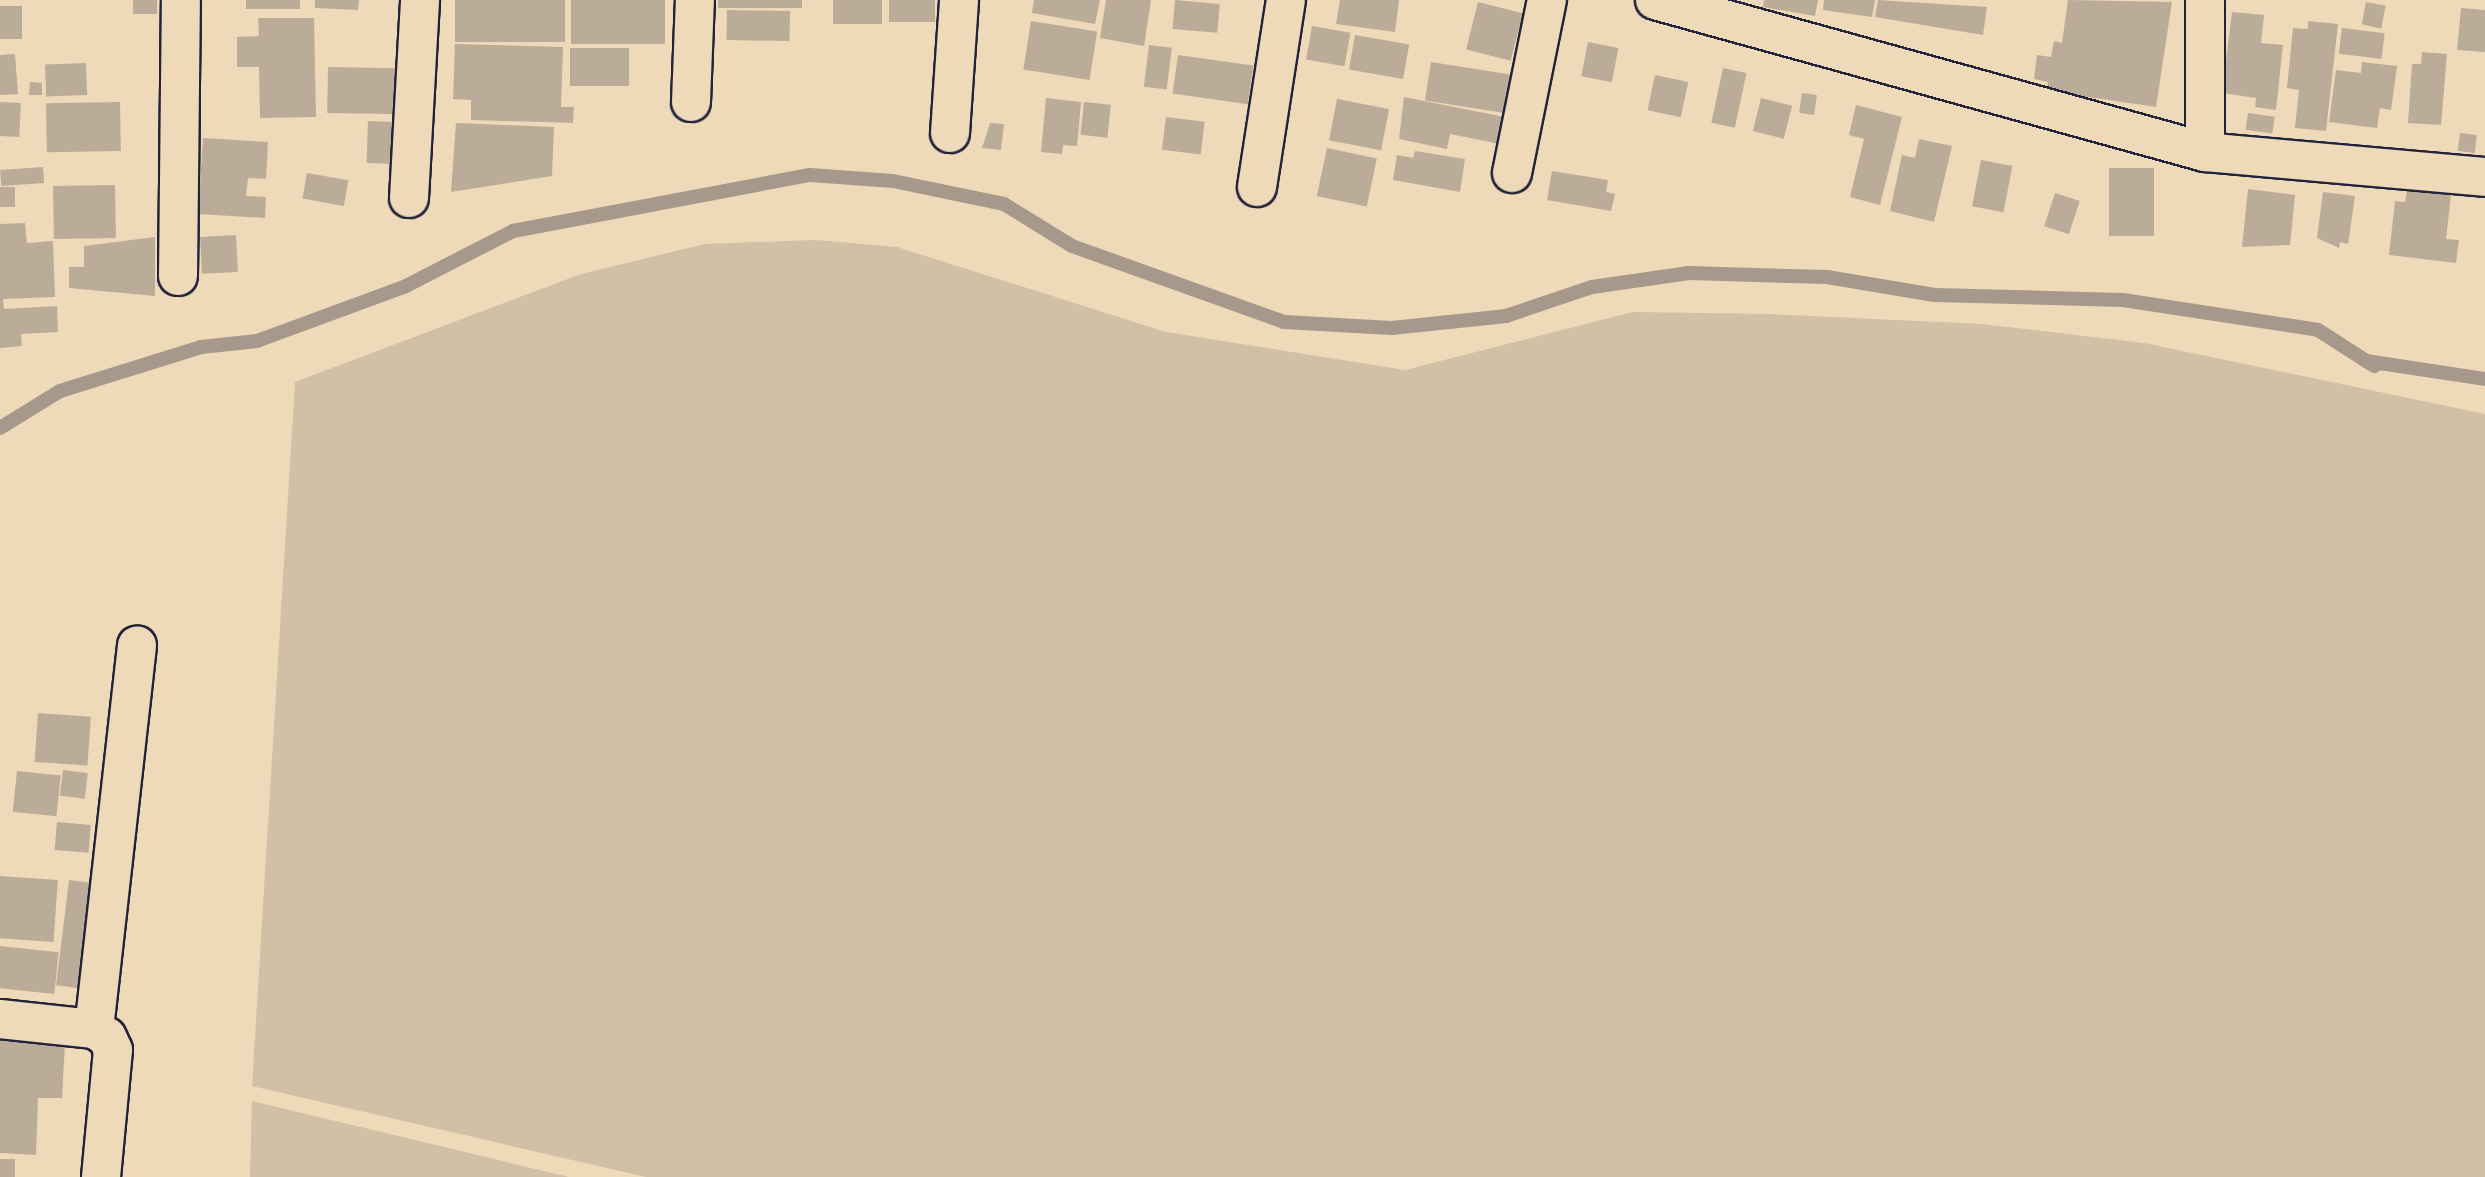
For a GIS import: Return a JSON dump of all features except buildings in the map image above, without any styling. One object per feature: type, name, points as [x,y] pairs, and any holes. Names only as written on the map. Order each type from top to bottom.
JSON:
[{"type":"street","points":[[178,276],[181,0]]},
{"type":"street","points":[[409,198],[420,0]]},
{"type":"street","points":[[691,102],[695,0]]},
{"type":"street","points":[[950,132],[959,0]]},
{"type":"street","points":[[1257,187],[1286,0]]},
{"type":"street","points":[[1512,173],[1547,0]]},
{"type":"street","points":[[1655,0],[2205,152],[2485,177]]},
{"type":"street","points":[[2204,0],[2205,152]]},
{"type":"street","points":[[94,1029],[138,645]]},
{"type":"street","points":[[0,1019],[94,1029],[113,1050],[101,1177]]},
{"type":"shaded area","points":[[816,240],[897,247],[1166,332],[1405,370],[1633,312],[1770,314],[1982,324],[2144,343],[2485,414],[2485,1177],[646,1177],[252,1086],[295,382],[581,274],[705,244]]},
{"type":"shaded area","points":[[252,1101],[569,1177],[250,1177]]},
{"type":"waterway","points":[[0,428],[60,391],[201,347],[257,341],[404,287],[513,231],[810,175],[893,181],[1004,204],[1072,246],[1284,322],[1392,328],[1506,316],[1592,287],[1689,273],[1827,277],[1935,295],[2123,300],[2318,330],[2374,366]]},
{"type":"waterway","points":[[2366,361],[2485,379]]}]
